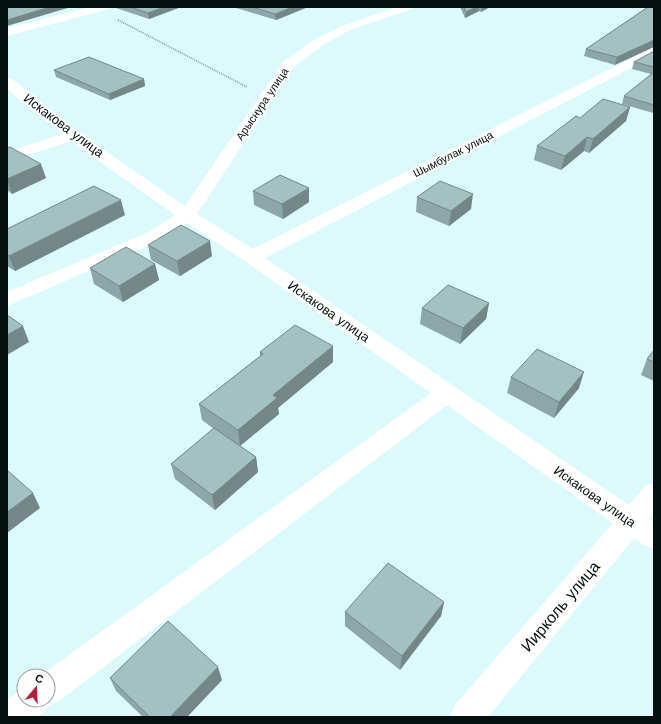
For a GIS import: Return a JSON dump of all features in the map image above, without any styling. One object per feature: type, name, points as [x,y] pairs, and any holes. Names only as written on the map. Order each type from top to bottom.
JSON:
[{"type":"street","name":"Арыснура улица","points":[[187,215],[288,65],[319,42],[346,28],[408,7]]},
{"type":"street","points":[[7,32],[101,8]]},
{"type":"street","name":"Шымбулак улица","points":[[252,257],[654,51]]},
{"type":"street","name":"Искакова улица","points":[[7,82],[73,135],[187,215],[252,257],[643,529]]},
{"type":"street","points":[[7,157],[73,135]]},
{"type":"street","points":[[7,300],[155,236],[187,215]]},
{"type":"street","points":[[56,684],[447,393]]},
{"type":"street","name":"Иирколь улица","points":[[466,717],[643,529],[654,494]]},
{"type":"street","points":[[11,717],[23,708]]},
{"type":"path","points":[[101,8],[266,97]]},
{"type":"building","points":[[7,7],[50,7],[7,20]]},
{"type":"building","points":[[130,7],[164,7],[148,13]]},
{"type":"building","points":[[252,7],[293,7],[275,14]]},
{"type":"building","points":[[464,7],[476,7],[466,12]]},
{"type":"building","points":[[648,7],[654,7],[654,40],[617,57],[586,49]]},
{"type":"building","points":[[654,51],[654,67],[634,62]]},
{"type":"building","points":[[89,57],[144,79],[109,94],[54,70]]},
{"type":"building","points":[[654,72],[654,105],[624,96]]},
{"type":"building","points":[[603,99],[630,107],[593,139],[587,137],[565,156],[537,146],[576,116],[580,118]]},
{"type":"building","points":[[10,147],[41,164],[7,179],[7,148]]},
{"type":"building","points":[[280,175],[309,188],[282,204],[253,191]]},
{"type":"building","points":[[440,181],[473,194],[451,211],[417,197]]},
{"type":"building","points":[[94,186],[121,200],[9,256],[7,254],[7,229]]},
{"type":"building","points":[[181,225],[210,241],[177,261],[148,245]]},
{"type":"building","points":[[126,247],[155,264],[119,286],[90,268]]},
{"type":"building","points":[[448,285],[489,303],[463,328],[422,308]]},
{"type":"building","points":[[7,315],[23,326],[7,335]]},
{"type":"building","points":[[295,325],[333,346],[273,395],[277,398],[238,430],[199,404],[263,354],[260,352]]},
{"type":"building","points":[[537,349],[584,372],[559,402],[511,377]]},
{"type":"building","points":[[654,350],[654,362],[647,359]]},
{"type":"building","points":[[214,428],[256,457],[212,495],[171,464]]},
{"type":"building","points":[[7,470],[33,493],[7,512]]},
{"type":"building","points":[[388,563],[444,602],[402,656],[345,612]]},
{"type":"building","points":[[168,621],[218,667],[170,717],[150,717],[110,678]]}]
